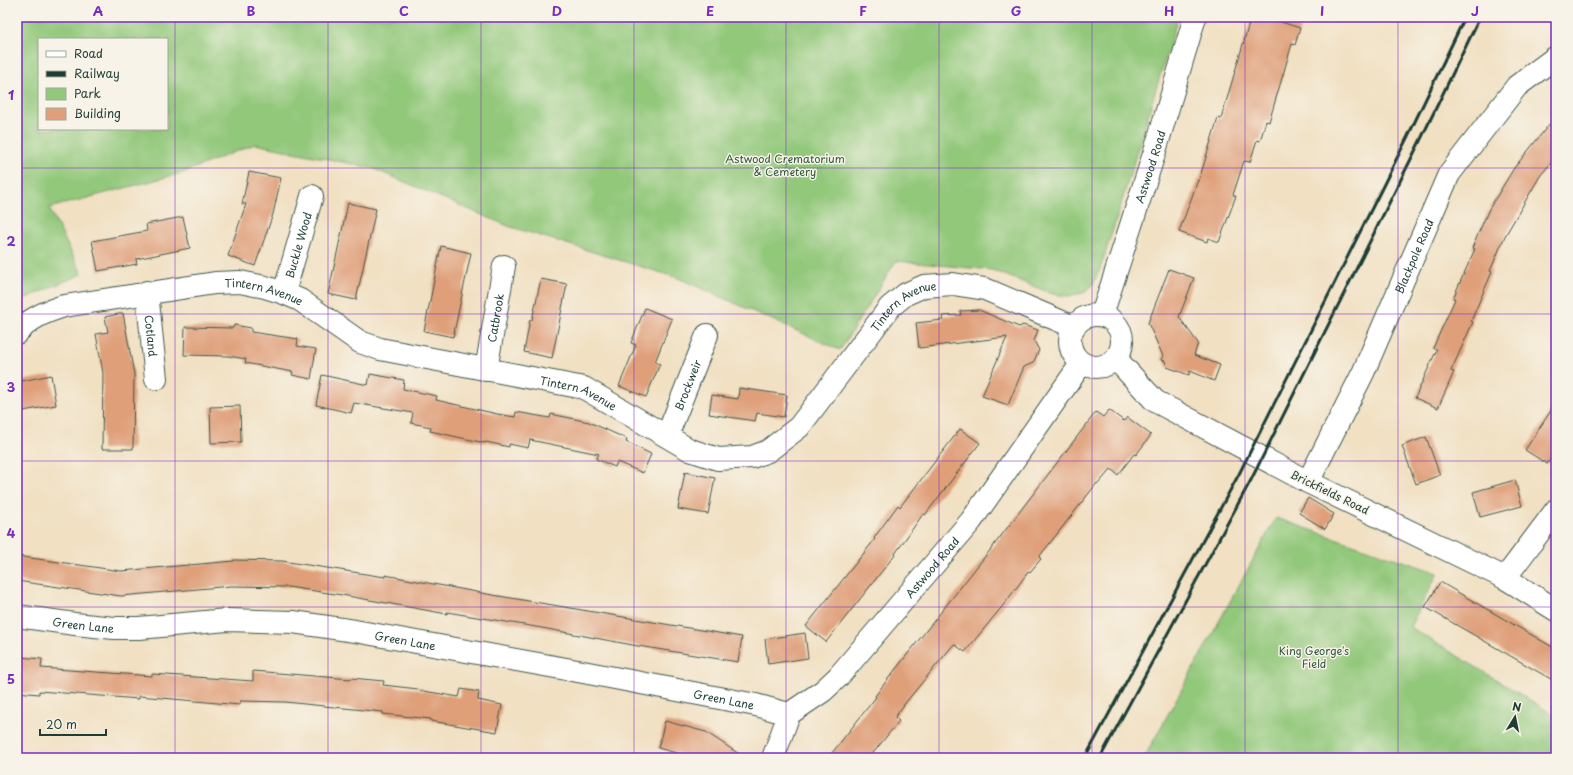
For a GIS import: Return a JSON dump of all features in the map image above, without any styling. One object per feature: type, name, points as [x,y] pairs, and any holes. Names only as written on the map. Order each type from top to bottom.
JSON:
[{"type":"street","name":"Astwood Road","points":[[1102,315],[1155,151],[1195,17]]},
{"type":"street","name":"Blackpole Road","points":[[1308,482],[1363,373],[1449,174],[1517,86],[1556,57]]},
{"type":"street","name":"Buckle Wood","points":[[284,294],[312,196]]},
{"type":"street","name":"Catbrook","points":[[486,370],[504,266]]},
{"type":"street","name":"Tintern Avenue","points":[[17,333],[25,324],[40,314],[64,306],[147,292],[215,283],[240,282],[265,287],[300,300],[360,342],[380,349],[584,388],[690,450],[718,459],[752,457],[768,451],[799,428],[890,307],[906,294],[924,286],[953,284],[985,289],[1074,327]]},
{"type":"street","name":"Cotland","points":[[147,292],[156,379]]},
{"type":"street","points":[[1094,315],[1102,315],[1116,323],[1120,330],[1123,345],[1116,360],[1103,367],[1088,367],[1081,364],[1075,358],[1071,350],[1070,335],[1074,327],[1079,321],[1094,315]]},
{"type":"street","name":"Brockweir","points":[[667,436],[707,335]]},
{"type":"street","name":"Brickfields Road","points":[[1116,360],[1155,401],[1308,482],[1505,578],[1556,610]]},
{"type":"street","name":"Astwood Road","points":[[789,714],[823,691],[838,677],[966,527],[1081,364]]},
{"type":"street","points":[[1505,578],[1556,510]]},
{"type":"street","name":"Green Lane","points":[[17,616],[114,628],[139,628],[227,620],[293,622],[355,631],[583,672],[756,705],[789,714]]},
{"type":"street","points":[[773,758],[789,714]]},
{"type":"green space","name":"Astwood Crematorium & Cemetery","points":[[17,17],[1178,17],[1118,214],[1099,272],[1092,286],[1083,293],[1068,296],[1053,294],[992,270],[896,261],[840,350],[678,278],[508,226],[372,168],[255,144],[182,173],[49,208],[82,274],[17,302]]},
{"type":"green space","name":"King George's Field","points":[[1276,518],[1438,573],[1410,627],[1556,716],[1556,758],[1144,758]]},
{"type":"building","points":[[1251,17],[1283,17],[1281,22],[1300,28],[1295,45],[1292,44],[1269,122],[1266,121],[1260,141],[1257,140],[1250,162],[1244,161],[1233,195],[1236,196],[1219,242],[1208,238],[1207,242],[1179,232],[1199,180],[1218,118],[1221,119]]},
{"type":"building","points":[[1556,116],[1556,157],[1540,176],[1505,236],[1490,271],[1492,272],[1471,321],[1473,322],[1451,371],[1454,372],[1438,408],[1415,398],[1437,349],[1433,348],[1455,299],[1453,298],[1475,249],[1472,248],[1489,209],[1514,168]]},
{"type":"building","points":[[249,172],[281,178],[273,214],[255,266],[228,256],[246,204],[242,204]]},
{"type":"building","points":[[348,203],[376,209],[356,300],[328,294]]},
{"type":"building","points":[[183,217],[190,248],[136,259],[137,264],[98,271],[92,241],[147,231],[146,224]]},
{"type":"building","points":[[441,246],[471,253],[453,337],[424,331]]},
{"type":"building","points":[[1169,269],[1194,278],[1179,317],[1198,343],[1194,355],[1220,365],[1214,381],[1190,371],[1189,375],[1167,367],[1165,361],[1161,360],[1163,356],[1148,323]]},
{"type":"building","points":[[541,279],[567,284],[552,358],[524,352],[530,320],[532,320]]},
{"type":"building","points":[[645,308],[672,319],[655,362],[660,364],[646,397],[619,386],[636,345],[631,343]]},
{"type":"building","points":[[979,310],[1019,327],[1023,325],[1038,330],[1034,341],[1039,350],[1033,363],[1024,367],[1008,405],[982,396],[1007,337],[919,348],[916,323],[943,320],[942,316],[961,315],[960,311]]},
{"type":"building","points":[[123,313],[134,374],[133,449],[102,449],[103,373],[96,334],[108,332],[105,317]]},
{"type":"building","points":[[234,325],[251,328],[251,332],[298,339],[297,346],[316,349],[311,379],[292,375],[293,372],[245,363],[246,359],[228,356],[184,355],[185,327],[233,328]]},
{"type":"building","points":[[370,374],[404,380],[403,389],[437,396],[436,400],[497,414],[515,417],[516,412],[550,418],[551,414],[589,422],[627,439],[626,442],[651,454],[643,473],[617,462],[615,467],[596,459],[599,454],[530,440],[528,448],[509,444],[509,447],[430,431],[431,427],[411,423],[413,413],[354,403],[351,413],[316,405],[322,375],[368,385]]},
{"type":"building","points":[[51,375],[56,405],[23,411],[17,382]]},
{"type":"building","points":[[739,388],[787,395],[784,417],[757,413],[755,421],[709,414],[712,395],[738,399]]},
{"type":"building","points":[[1556,403],[1556,451],[1547,464],[1525,450]]},
{"type":"building","points":[[240,406],[241,442],[211,443],[210,407]]},
{"type":"building","points":[[1109,410],[1124,421],[1127,417],[1151,435],[1136,455],[1134,454],[1118,475],[1111,469],[1098,484],[1097,483],[1039,557],[1041,559],[1030,572],[1029,571],[965,652],[954,644],[906,702],[895,717],[899,721],[869,758],[828,758],[1096,412],[1103,417]]},
{"type":"building","points":[[960,429],[980,443],[925,515],[923,514],[890,561],[826,642],[806,626],[875,539],[874,538],[898,505],[900,507]]},
{"type":"building","points":[[1426,437],[1440,475],[1416,484],[1402,446]]},
{"type":"building","points":[[685,472],[715,478],[708,514],[678,509]]},
{"type":"building","points":[[1515,480],[1522,506],[1480,517],[1473,492]]},
{"type":"building","points":[[1308,498],[1334,514],[1325,529],[1299,513]]},
{"type":"building","points":[[17,556],[121,571],[234,560],[282,561],[385,577],[385,575],[487,594],[742,637],[738,662],[447,612],[447,614],[288,587],[231,586],[121,596],[17,581]]},
{"type":"building","points":[[1440,582],[1556,649],[1556,682],[1425,607]]},
{"type":"building","points":[[805,633],[808,658],[768,664],[765,639]]},
{"type":"building","points":[[20,657],[42,659],[41,668],[152,676],[152,674],[253,681],[253,671],[384,681],[383,685],[418,689],[459,697],[461,689],[479,692],[478,700],[502,705],[497,732],[431,721],[431,719],[383,714],[383,712],[285,702],[240,701],[240,705],[139,696],[139,699],[39,691],[39,694],[17,692]]},
{"type":"building","points":[[665,721],[706,732],[745,758],[695,758],[658,748]]},
{"type":"railway","points":[[1085,758],[1239,474],[1408,136],[1465,17]]},
{"type":"railway","points":[[1100,758],[1251,480],[1480,17]]}]
